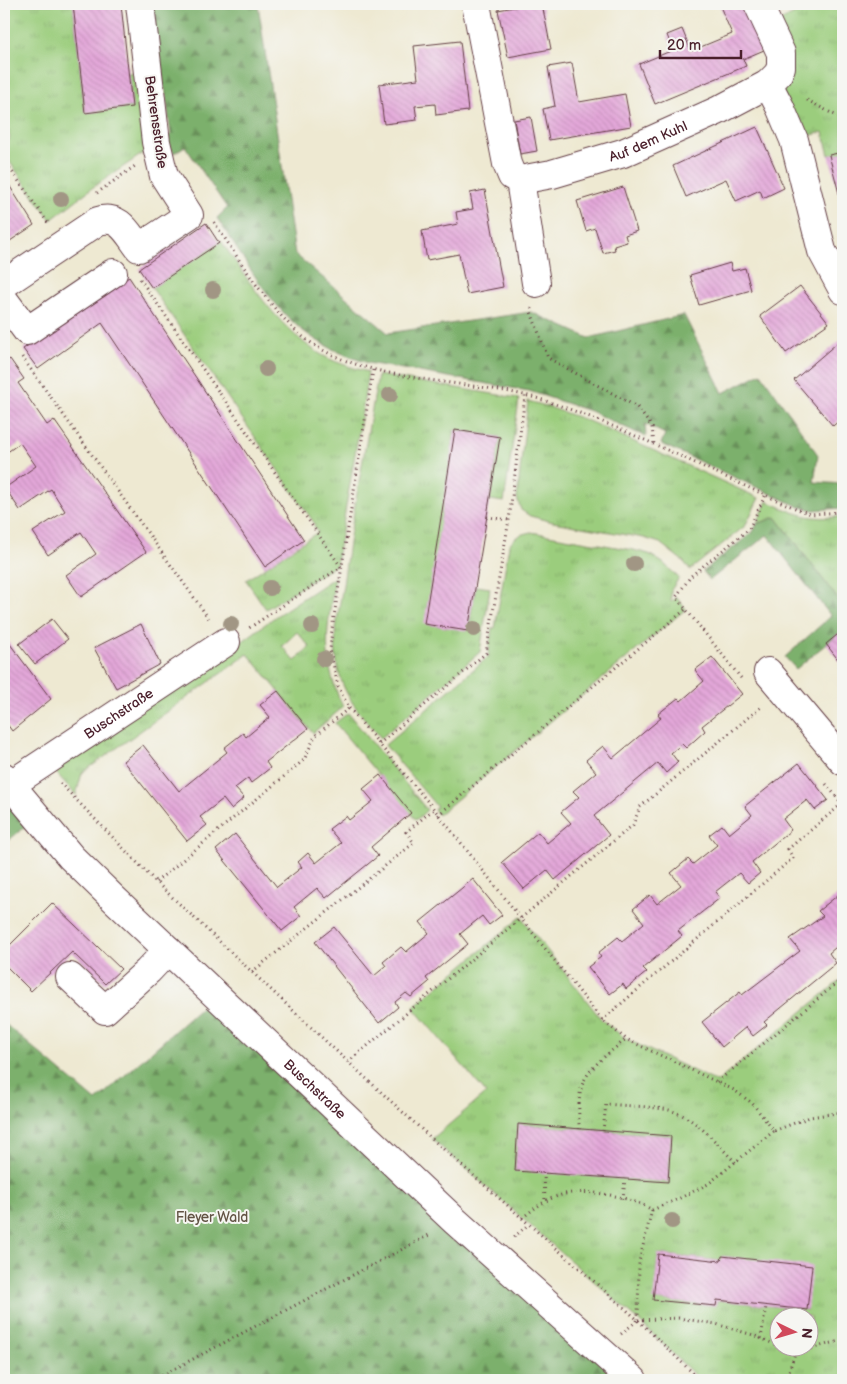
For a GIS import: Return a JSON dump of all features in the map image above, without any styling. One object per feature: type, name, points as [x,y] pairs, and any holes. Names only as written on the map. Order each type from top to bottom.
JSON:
[{"type":"street","name":"Behrensstraße","points":[[140,4],[156,142],[164,176],[189,215]]},
{"type":"street","points":[[476,4],[507,164],[512,176],[520,180],[536,283]]},
{"type":"street","name":"Auf dem Kuhl","points":[[520,180],[552,174],[623,153],[717,111],[768,84],[778,74],[781,67],[781,53],[758,4]]},
{"type":"street","points":[[768,84],[794,140],[822,251],[843,290]]},
{"type":"street","points":[[4,284],[98,220],[108,218],[119,222],[139,248],[189,215]]},
{"type":"street","points":[[4,300],[26,332],[124,272]]},
{"type":"street","name":"Buschstraße","points":[[226,642],[42,765],[7,781],[71,857],[168,950],[455,1221],[633,1380]]},
{"type":"street","points":[[768,672],[843,760]]},
{"type":"street","points":[[70,977],[104,1010],[148,971],[168,950]]},
{"type":"path","points":[[4,160],[62,245]]},
{"type":"path","points":[[189,215],[213,220],[268,300],[292,327],[321,348],[348,362],[373,370],[525,396],[588,416],[765,496],[811,514],[843,512]]},
{"type":"path","points":[[124,272],[341,567]]},
{"type":"path","points":[[536,283],[531,312],[548,358],[637,407],[652,427],[654,446]]},
{"type":"path","points":[[20,353],[41,386],[226,642],[341,567]]},
{"type":"path","points":[[373,370],[341,567],[330,650],[338,686],[348,708],[434,809],[602,1020],[626,1039],[734,1090],[752,1103],[774,1132]]},
{"type":"path","points":[[379,744],[486,653],[509,520],[525,396]]},
{"type":"path","points":[[676,597],[691,576],[749,529],[765,496]]},
{"type":"path","points":[[487,518],[509,520]]},
{"type":"path","points":[[438,815],[686,609]]},
{"type":"path","points":[[348,1062],[633,825],[640,807],[763,705]]},
{"type":"path","points":[[156,882],[304,760],[316,736],[348,708]]},
{"type":"path","points":[[42,765],[156,882],[348,1062],[638,1320],[700,1380]]},
{"type":"path","points":[[602,1020],[794,858],[788,849],[843,803]]},
{"type":"path","points":[[252,972],[414,843],[406,832],[434,809]]},
{"type":"path","points":[[717,1082],[843,978]]},
{"type":"path","points":[[579,1129],[581,1089],[586,1078],[592,1069],[626,1039]]},
{"type":"path","points":[[603,1131],[606,1104],[670,1110],[707,1133],[736,1163]]},
{"type":"path","points":[[652,1210],[708,1184],[774,1132],[810,1117],[843,1112]]},
{"type":"path","points":[[544,1173],[544,1201]]},
{"type":"path","points":[[623,1199],[625,1179]]},
{"type":"path","points":[[522,1218],[544,1201],[575,1192],[594,1193],[642,1203],[652,1210]]},
{"type":"path","points":[[638,1320],[639,1262],[652,1210]]},
{"type":"path","points":[[153,1380],[455,1221]]},
{"type":"path","points":[[761,1339],[766,1306]]},
{"type":"path","points":[[638,1320],[678,1318],[716,1324],[770,1343]]},
{"type":"path","points":[[820,1347],[842,1342]]},
{"type":"path","points":[[786,1380],[794,1356]]},
{"type":"green space","points":[[4,4],[73,4],[85,112],[132,107],[128,73],[142,71],[151,148],[92,188],[51,220],[4,154],[4,145],[10,137],[4,127]]},
{"type":"green space","points":[[145,4],[258,4],[295,254],[388,333],[531,312],[589,338],[684,315],[723,393],[761,373],[818,455],[814,482],[843,484],[843,508],[813,510],[800,507],[661,444],[665,434],[645,424],[646,437],[590,411],[529,391],[368,363],[338,352],[310,336],[283,312],[243,259],[217,218],[227,208],[185,146],[174,153],[164,139],[171,135],[165,88],[155,89]]},
{"type":"green space","points":[[814,4],[843,4],[843,152],[829,155],[823,132],[794,140],[768,27]]},
{"type":"green space","points":[[221,241],[276,316],[302,341],[329,359],[368,372],[336,565],[266,609],[246,580],[318,532],[314,526],[315,524],[152,288]]},
{"type":"green space","points":[[378,375],[517,398],[519,400],[504,502],[490,500],[500,437],[455,430],[425,624],[468,630],[476,586],[490,588],[480,652],[381,738],[353,704],[343,686],[337,664],[335,644],[351,532]]},
{"type":"green space","points":[[528,401],[586,420],[759,498],[745,526],[690,570],[684,562],[660,543],[644,538],[553,522],[530,516],[521,510],[517,498]]},
{"type":"green space","points":[[767,501],[786,510],[812,517],[843,516],[843,606],[776,517],[757,524]]},
{"type":"green space","points":[[776,517],[843,606],[843,630],[796,669],[785,657],[831,616],[767,535],[710,580],[703,571],[753,532],[757,524]]},
{"type":"green space","points":[[531,532],[649,554],[663,563],[679,578],[671,590],[671,602],[676,597],[686,609],[438,815],[434,809],[437,807],[385,745],[488,657],[492,628],[495,628],[509,545],[519,536]]},
{"type":"green space","points":[[335,577],[327,643],[331,673],[343,707],[313,733],[248,654],[82,773],[76,795],[49,765],[240,643],[276,616]],"holes":[[[297,632],[310,647],[295,661],[282,646]]]},
{"type":"green space","points":[[348,713],[427,810],[416,820],[335,723]]},
{"type":"green space","points":[[4,777],[37,817],[4,844]]},
{"type":"green space","points":[[521,917],[602,1020],[626,1039],[717,1082],[843,978],[843,1380],[700,1380],[638,1320],[432,1139],[486,1093],[415,1010],[414,1006]],"holes":[[[519,1124],[671,1136],[668,1182],[515,1170]],[[658,1254],[721,1261],[800,1306],[820,1306],[820,1356],[770,1356],[771,1306],[717,1300],[716,1306],[654,1300]]]},
{"type":"green space","name":"Fleyer Wald","points":[[215,995],[633,1380],[4,1380],[4,1023],[96,1101]]},
{"type":"building","points":[[73,4],[121,4],[132,107],[85,113]]},
{"type":"building","points":[[542,4],[551,49],[508,57],[498,10]]},
{"type":"building","points":[[719,4],[744,4],[764,50],[743,59],[746,66],[655,104],[639,64],[673,50],[667,35],[682,29],[691,51],[732,34]]},
{"type":"building","points":[[460,41],[468,111],[436,115],[435,104],[415,106],[417,120],[384,124],[379,84],[418,79],[414,46]]},
{"type":"building","points":[[572,63],[579,102],[625,94],[631,126],[549,140],[543,109],[555,106],[548,67]]},
{"type":"building","points":[[531,117],[537,151],[520,154],[514,120]]},
{"type":"building","points":[[757,127],[784,188],[763,198],[760,190],[736,201],[726,179],[686,197],[673,166]]},
{"type":"building","points":[[843,152],[843,209],[829,155]]},
{"type":"building","points":[[4,177],[34,225],[4,245]]},
{"type":"building","points":[[623,187],[637,231],[625,235],[627,242],[614,246],[615,250],[603,253],[595,228],[586,231],[577,201]]},
{"type":"building","points":[[485,190],[503,287],[467,294],[459,254],[427,260],[422,231],[458,224],[456,212],[473,209],[470,193]]},
{"type":"building","points":[[206,223],[219,243],[152,288],[139,269]]},
{"type":"building","points":[[730,263],[732,271],[745,268],[751,290],[699,305],[690,275]]},
{"type":"building","points":[[129,277],[304,540],[265,567],[102,323],[38,369],[23,349]]},
{"type":"building","points":[[800,286],[829,323],[786,353],[760,316]]},
{"type":"building","points":[[843,338],[843,417],[833,426],[794,380]]},
{"type":"building","points":[[10,359],[24,379],[18,383],[47,425],[54,420],[146,552],[81,597],[66,575],[96,554],[81,532],[48,555],[33,532],[65,511],[51,489],[20,510],[5,488],[36,466],[20,443],[6,453],[4,448],[4,428],[8,425],[4,420],[4,363]]},
{"type":"building","points":[[455,430],[500,437],[468,631],[424,624]]},
{"type":"building","points":[[52,619],[68,639],[35,664],[19,644]]},
{"type":"building","points":[[141,624],[160,664],[116,688],[94,648]]},
{"type":"building","points":[[843,630],[843,666],[826,644]]},
{"type":"building","points":[[4,636],[51,699],[12,731],[4,720]]},
{"type":"building","points":[[712,657],[742,694],[702,726],[705,731],[686,748],[682,744],[671,753],[678,762],[666,773],[658,763],[594,816],[609,835],[555,880],[547,870],[524,889],[502,862],[538,832],[547,843],[571,823],[561,812],[579,797],[573,791],[596,772],[586,760],[603,746],[613,758],[661,718],[658,714],[678,698],[681,701],[704,681],[695,670]]},
{"type":"building","points":[[278,691],[308,729],[266,762],[270,768],[251,783],[248,778],[235,788],[244,798],[231,809],[223,799],[200,817],[207,825],[187,841],[123,761],[143,745],[179,791],[227,752],[224,748],[243,733],[246,737],[270,717],[260,705]]},
{"type":"building","points":[[799,763],[828,800],[815,810],[807,800],[783,819],[791,830],[752,862],[760,873],[748,883],[739,873],[715,892],[720,898],[678,931],[682,936],[643,968],[647,972],[626,989],[623,984],[610,994],[588,967],[601,957],[598,953],[618,937],[622,941],[644,923],[633,909],[650,895],[657,904],[681,885],[671,873],[688,859],[693,864],[717,845],[709,835],[722,825],[729,834],[752,815],[745,806]]},
{"type":"building","points":[[380,775],[411,813],[371,847],[378,856],[326,898],[317,888],[294,907],[301,916],[282,931],[216,850],[235,834],[277,887],[302,867],[298,862],[308,853],[316,863],[341,843],[329,829],[346,816],[349,820],[373,801],[363,789]]},
{"type":"building","points":[[473,879],[502,915],[489,925],[482,916],[460,934],[468,944],[426,978],[429,982],[411,997],[406,993],[395,1002],[398,1007],[379,1023],[315,942],[334,927],[374,976],[386,966],[383,962],[401,947],[406,952],[429,933],[420,922]]},
{"type":"building","points":[[838,895],[841,899],[843,897],[843,945],[841,943],[829,953],[836,963],[764,1022],[767,1025],[753,1036],[746,1027],[722,1047],[702,1022],[740,992],[742,995],[800,951],[790,939],[823,916],[818,911]]},
{"type":"building","points":[[52,903],[121,969],[105,984],[72,952],[31,991],[6,966],[4,968],[4,951]]},
{"type":"building","points":[[518,1124],[671,1136],[668,1182],[515,1171]]},
{"type":"building","points":[[658,1254],[721,1261],[722,1256],[812,1266],[807,1306],[771,1306],[717,1300],[716,1306],[653,1300]]}]
